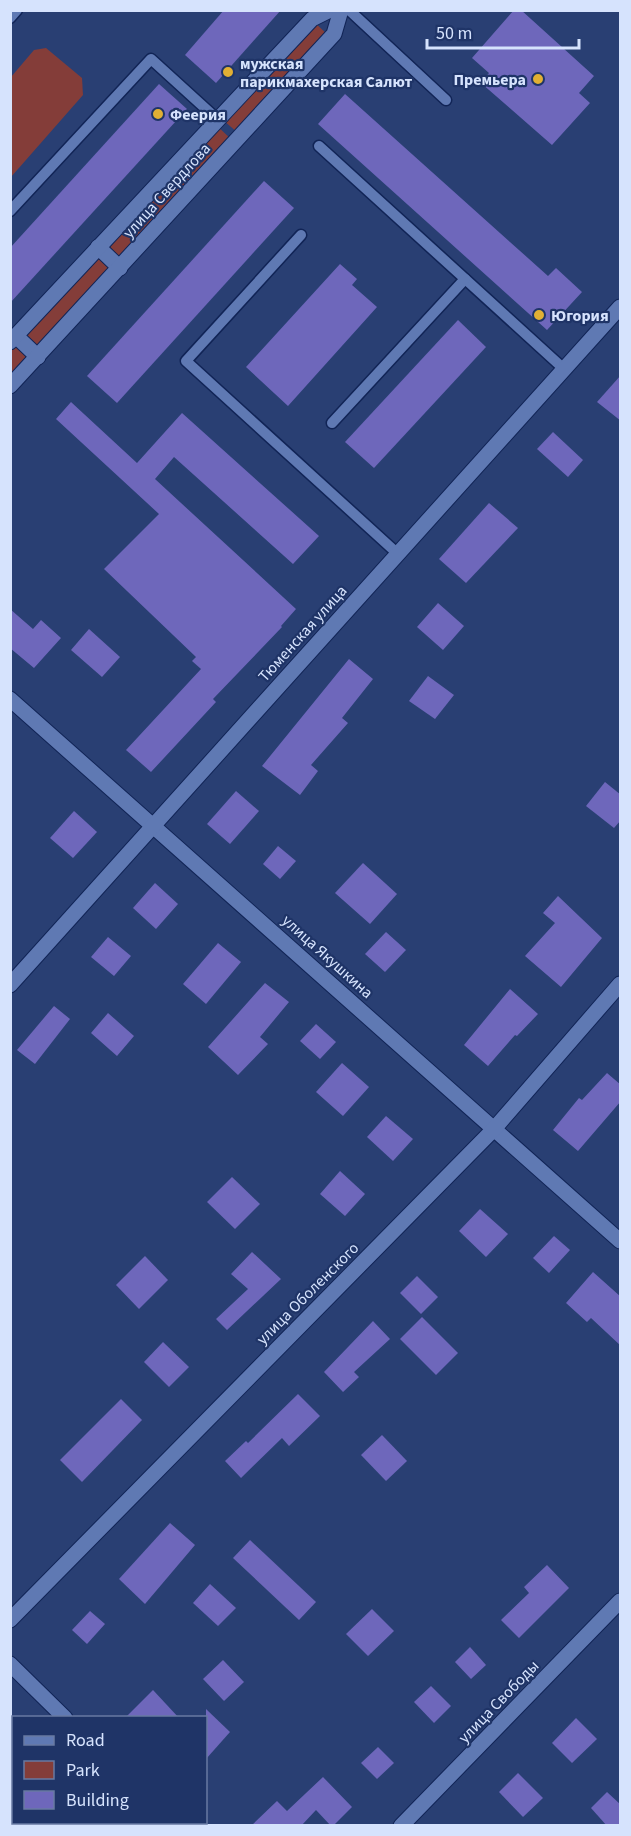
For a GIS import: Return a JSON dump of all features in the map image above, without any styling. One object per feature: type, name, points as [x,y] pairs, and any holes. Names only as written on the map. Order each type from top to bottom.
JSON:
[{"type":"street","name":"улица Свердлова","points":[[38,357],[12,337],[312,19],[330,10]]},
{"type":"street","name":"улица Свердлова","points":[[10,386],[334,34],[341,10]]},
{"type":"street","points":[[217,119],[239,137]]},
{"type":"street","points":[[98,246],[120,268]]},
{"type":"street","name":"Тюменская улица","points":[[10,985],[621,306]]},
{"type":"street","name":"улица Якушкина","points":[[10,699],[154,824],[621,1241]]},
{"type":"street","name":"улица Оболенского","points":[[10,1620],[494,1129],[621,984]]},
{"type":"street","name":"улица Свободы","points":[[402,1826],[621,1601]]},
{"type":"street","points":[[10,1664],[63,1716]]},
{"type":"lane","points":[[10,18],[17,10]]},
{"type":"lane","points":[[349,10],[446,100]]},
{"type":"lane","points":[[10,211],[151,59],[217,119]]},
{"type":"lane","points":[[319,146],[564,369]]},
{"type":"lane","points":[[301,235],[186,362],[398,554]]},
{"type":"lane","points":[[332,423],[465,279]]},
{"type":"green space","points":[[313,21],[328,35],[238,133],[223,120]]},
{"type":"green space","points":[[46,48],[82,78],[83,95],[11,177],[11,77],[34,50]]},
{"type":"green space","points":[[216,125],[231,139],[119,260],[105,247]]},
{"type":"green space","points":[[98,254],[114,268],[37,350],[21,336]]},
{"type":"green space","points":[[15,344],[29,357],[10,377],[10,350]]},
{"type":"building","points":[[224,10],[281,10],[216,83],[185,55]]},
{"type":"building","name":"Премьера","points":[[514,10],[521,10],[594,76],[579,93],[590,103],[552,145],[481,83],[489,73],[472,58]]},
{"type":"building","points":[[159,84],[187,109],[10,303],[10,248]]},
{"type":"building","points":[[345,94],[548,276],[556,268],[582,292],[547,330],[318,124]]},
{"type":"building","points":[[264,181],[294,208],[117,403],[87,376]]},
{"type":"building","points":[[340,264],[357,279],[352,285],[377,307],[288,406],[246,367]]},
{"type":"building","points":[[458,320],[486,347],[374,468],[345,442]]},
{"type":"building","points":[[621,375],[621,421],[597,402]]},
{"type":"building","points":[[71,402],[137,463],[182,413],[319,536],[293,564],[174,457],[155,479],[296,609],[282,627],[213,699],[216,702],[151,772],[126,750],[201,669],[192,661],[196,657],[104,569],[159,514],[56,419]]},
{"type":"building","points":[[553,432],[583,460],[568,477],[537,449]]},
{"type":"building","points":[[489,503],[518,528],[466,583],[439,559]]},
{"type":"building","points":[[438,603],[464,626],[443,650],[417,627]]},
{"type":"building","points":[[10,609],[33,629],[41,620],[61,638],[34,668],[10,648]]},
{"type":"building","points":[[89,629],[120,657],[102,677],[71,650]]},
{"type":"building","points":[[349,659],[373,679],[342,718],[348,723],[311,765],[318,771],[300,795],[262,766]]},
{"type":"building","points":[[428,676],[454,695],[435,719],[409,701]]},
{"type":"building","points":[[605,782],[621,795],[621,820],[614,828],[586,806]]},
{"type":"building","points":[[236,791],[259,811],[230,844],[207,824]]},
{"type":"building","points":[[74,811],[97,832],[73,858],[50,838]]},
{"type":"building","points":[[278,846],[296,861],[280,879],[263,864]]},
{"type":"building","points":[[363,863],[397,894],[370,924],[335,893]]},
{"type":"building","points":[[155,883],[178,904],[156,929],[133,908]]},
{"type":"building","points":[[558,896],[602,938],[561,987],[525,956],[555,923],[543,913]]},
{"type":"building","points":[[386,932],[406,950],[385,972],[365,954]]},
{"type":"building","points":[[108,937],[131,956],[114,976],[91,957]]},
{"type":"building","points":[[218,943],[241,962],[206,1004],[183,984]]},
{"type":"building","points":[[265,983],[289,1002],[260,1037],[268,1044],[238,1075],[208,1047]]},
{"type":"building","points":[[510,989],[538,1014],[517,1036],[515,1035],[488,1066],[464,1045]]},
{"type":"building","points":[[54,1006],[70,1019],[35,1064],[17,1050]]},
{"type":"building","points":[[108,1013],[134,1036],[117,1056],[91,1033]]},
{"type":"building","points":[[316,1024],[336,1042],[320,1059],[300,1041]]},
{"type":"building","points":[[342,1063],[369,1087],[343,1116],[316,1092]]},
{"type":"building","points":[[607,1073],[621,1085],[621,1101],[578,1151],[553,1130],[579,1098],[582,1100]]},
{"type":"building","points":[[386,1116],[413,1139],[393,1161],[367,1137]]},
{"type":"building","points":[[340,1171],[365,1194],[345,1216],[320,1194]]},
{"type":"building","points":[[232,1177],[260,1204],[235,1229],[207,1202]]},
{"type":"building","points":[[480,1209],[508,1234],[486,1257],[459,1231]]},
{"type":"building","points":[[554,1236],[570,1250],[549,1273],[533,1258]]},
{"type":"building","points":[[252,1252],[281,1279],[227,1330],[216,1319],[248,1289],[231,1274]]},
{"type":"building","points":[[145,1256],[168,1280],[139,1309],[116,1285]]},
{"type":"building","points":[[593,1272],[621,1297],[621,1346],[591,1318],[587,1322],[566,1303]]},
{"type":"building","points":[[417,1276],[438,1297],[421,1314],[400,1293]]},
{"type":"building","points":[[422,1317],[458,1353],[436,1375],[400,1339]]},
{"type":"building","points":[[373,1321],[390,1339],[354,1372],[359,1377],[343,1392],[324,1372]]},
{"type":"building","points":[[163,1342],[189,1367],[169,1387],[144,1362]]},
{"type":"building","points":[[298,1394],[320,1416],[289,1446],[282,1438],[241,1478],[225,1461],[246,1441],[248,1443]]},
{"type":"building","points":[[121,1399],[142,1420],[82,1482],[60,1460]]},
{"type":"building","points":[[382,1435],[407,1461],[386,1481],[361,1455]]},
{"type":"building","points":[[170,1523],[195,1545],[145,1604],[119,1579]]},
{"type":"building","points":[[250,1540],[316,1602],[299,1620],[233,1558]]},
{"type":"building","points":[[547,1565],[569,1588],[519,1638],[501,1620],[529,1593],[524,1587]]},
{"type":"building","points":[[210,1584],[236,1608],[218,1626],[193,1603]]},
{"type":"building","points":[[372,1609],[394,1631],[368,1656],[346,1634]]},
{"type":"building","points":[[90,1611],[105,1624],[87,1644],[72,1630]]},
{"type":"building","points":[[470,1647],[486,1665],[471,1679],[455,1662]]},
{"type":"building","points":[[223,1660],[244,1682],[224,1701],[203,1679]]},
{"type":"building","points":[[431,1686],[451,1706],[434,1723],[414,1702]]},
{"type":"building","points":[[153,1690],[177,1716],[127,1716]]},
{"type":"building","points":[[206,1709],[230,1732],[207,1758],[207,1716]]},
{"type":"building","points":[[576,1718],[597,1739],[572,1763],[552,1743]]},
{"type":"building","points":[[378,1747],[394,1763],[377,1779],[361,1763]]},
{"type":"building","points":[[518,1773],[543,1798],[523,1817],[499,1792]]},
{"type":"building","points":[[323,1777],[352,1807],[333,1826],[316,1810],[301,1826],[251,1826],[277,1801],[287,1811]]},
{"type":"building","points":[[607,1792],[621,1805],[621,1826],[607,1826],[591,1808]]},
{"type":"place","name":"мужская парикмахерская Салют","points":[[228,72]]},
{"type":"place","name":"Премьера","points":[[538,79]]},
{"type":"place","name":"Феерия","points":[[158,114]]},
{"type":"place","name":"Югория","points":[[539,315]]}]
